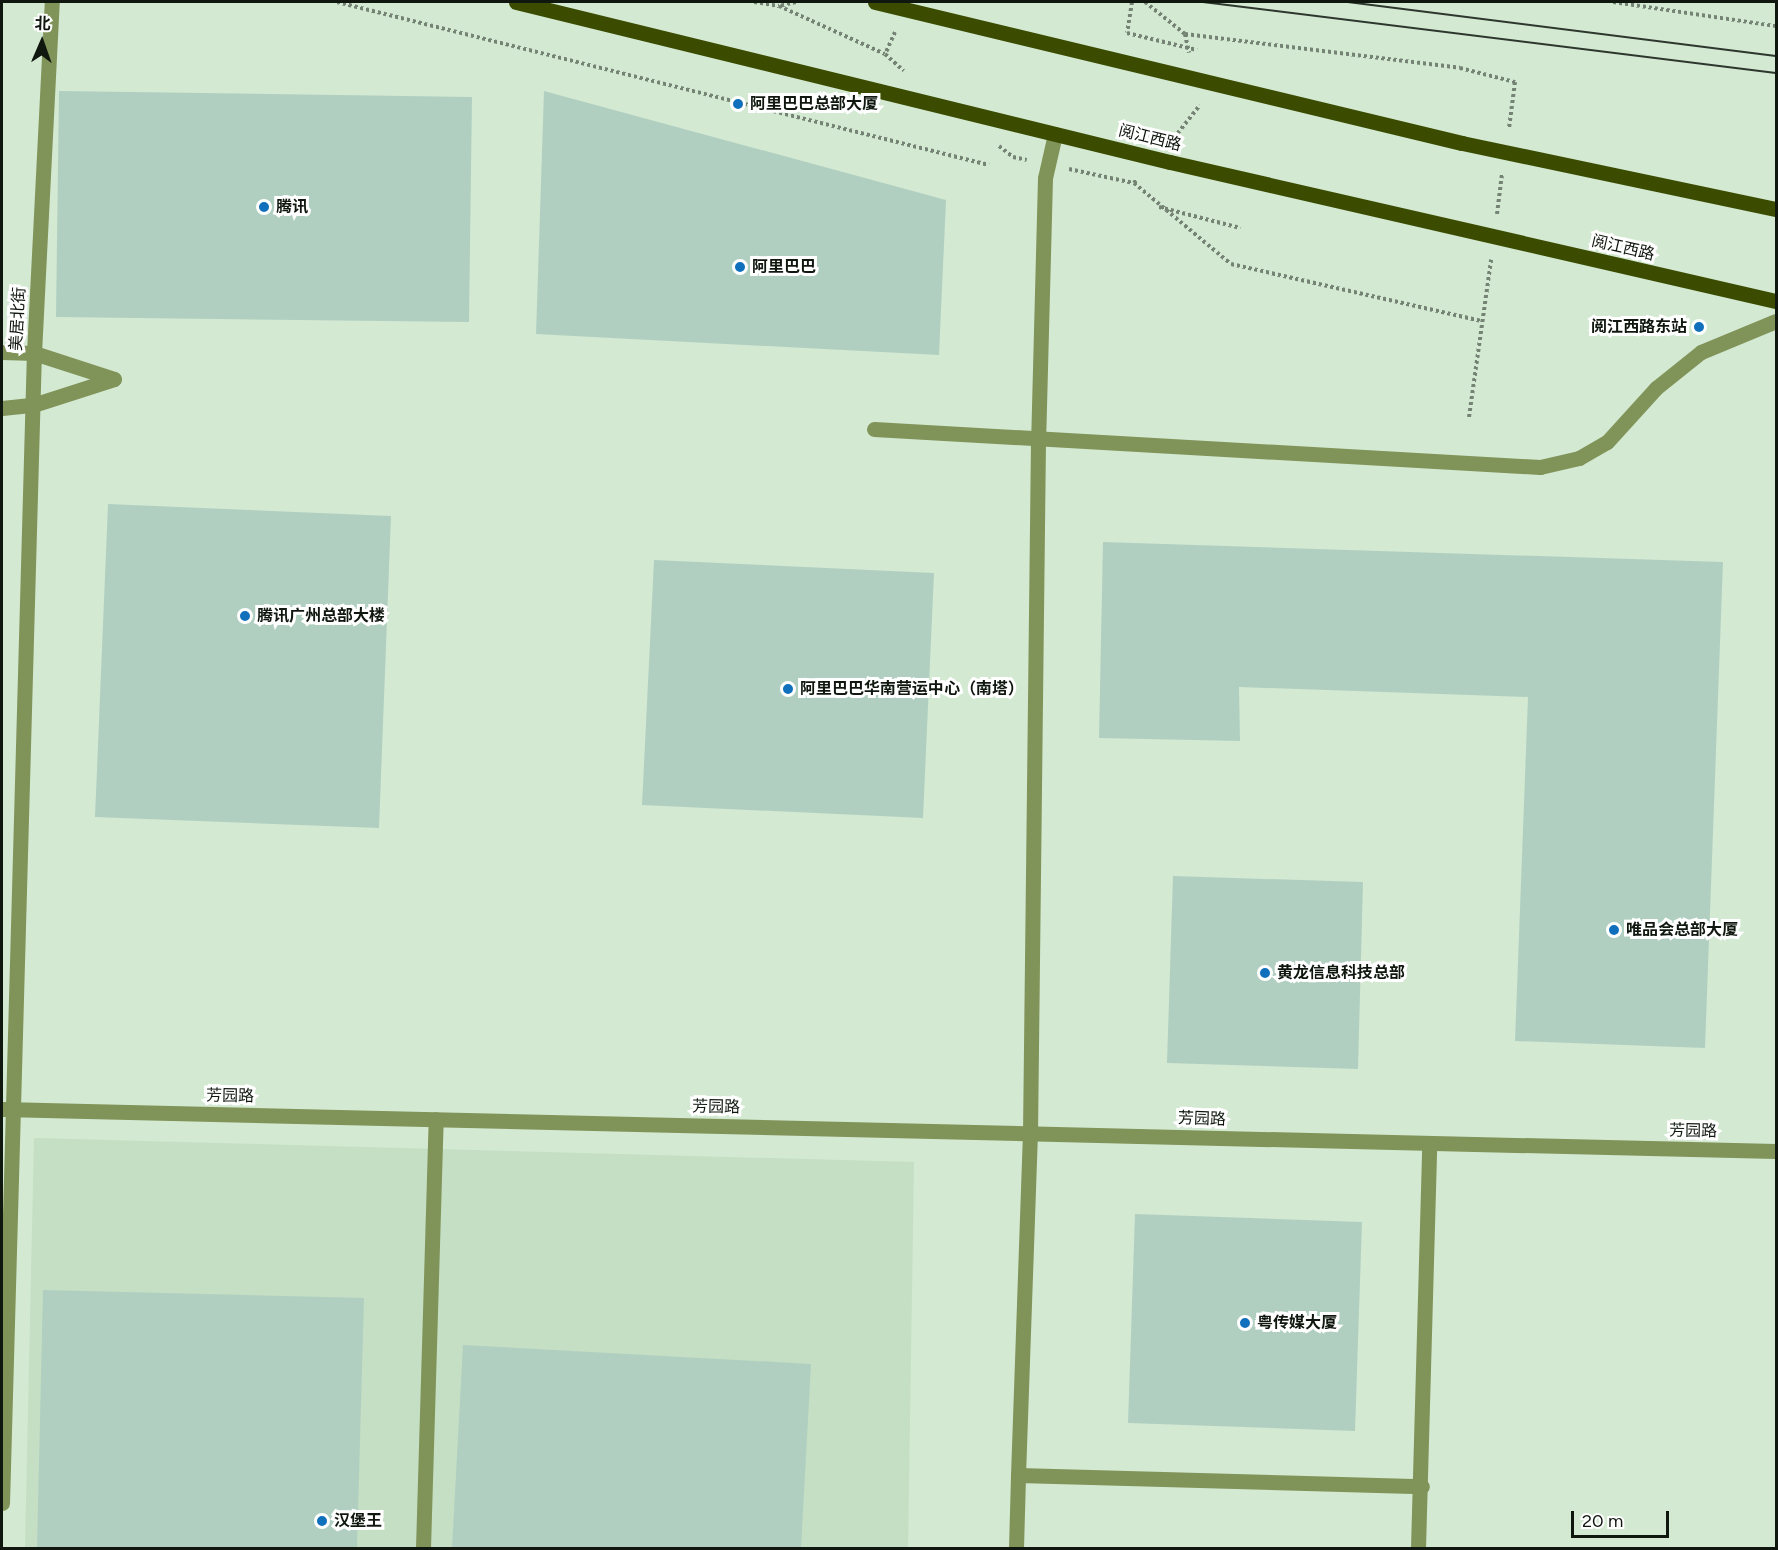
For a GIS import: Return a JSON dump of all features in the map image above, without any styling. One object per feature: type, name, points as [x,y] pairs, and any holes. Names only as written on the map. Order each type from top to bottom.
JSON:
[{"type":"main road","name":"阅江西路","points":[[516,2],[1055,134],[1776,301]]},
{"type":"main road","points":[[875,2],[1462,143],[1776,209]]},
{"type":"street","name":"美居北街","points":[[2,1503],[8,1109],[34,353],[52,2]]},
{"type":"street","points":[[1016,1548],[1030,1132],[1038,440],[1045,178],[1055,134]]},
{"type":"street","points":[[874,429],[1540,467],[1579,458],[1607,442],[1656,388],[1701,352],[1776,321]]},
{"type":"street","points":[[2,352],[34,353],[114,379],[33,405],[2,408]]},
{"type":"street","name":"芳园路","points":[[8,1109],[1776,1151]]},
{"type":"street","points":[[423,1548],[436,1119]]},
{"type":"street","points":[[1418,1548],[1422,1486],[1429,1143]]},
{"type":"street","points":[[1018,1476],[1422,1486]]},
{"type":"path","points":[[337,2],[989,165]]},
{"type":"path","points":[[754,2],[779,6],[885,54]]},
{"type":"path","points":[[779,6],[796,2]]},
{"type":"path","points":[[1132,2],[1127,33],[1197,50]]},
{"type":"path","points":[[1145,2],[1185,34]]},
{"type":"path","points":[[1613,2],[1776,26]]},
{"type":"path","points":[[1134,183],[1232,264],[1482,321]]},
{"type":"path","points":[[1158,207],[1240,228]]},
{"type":"shaded area","points":[[34,1138],[914,1162],[908,1548],[25,1548]]},
{"type":"building","name":"腾讯","points":[[59,91],[472,97],[469,322],[56,317]]},
{"type":"building","name":"阿里巴巴","points":[[544,91],[946,200],[939,355],[536,334]]},
{"type":"building","name":"腾讯广州总部大楼","points":[[108,504],[391,516],[379,828],[95,817]]},
{"type":"building","points":[[1103,542],[1723,562],[1705,1048],[1515,1041],[1528,697],[1239,687],[1240,741],[1099,738]]},
{"type":"building","name":"阿里巴巴华南营运中心（南塔）","points":[[654,560],[934,573],[923,818],[642,805]]},
{"type":"building","name":"黄龙信息科技总部","points":[[1173,876],[1363,882],[1358,1069],[1167,1063]]},
{"type":"building","name":"粤传媒大厦","points":[[1135,1214],[1362,1222],[1355,1431],[1128,1423]]},
{"type":"building","points":[[43,1290],[364,1298],[357,1548],[37,1548]]},
{"type":"building","points":[[463,1345],[811,1364],[801,1548],[452,1548]]},
{"type":"tram line","points":[[1203,2],[1776,73]]},
{"type":"tram line","points":[[1348,2],[1776,56]]},
{"type":"place","name":"阿里巴巴总部大厦","points":[[738,104]]},
{"type":"place","name":"腾讯","points":[[264,207]]},
{"type":"place","name":"阿里巴巴","points":[[740,267]]},
{"type":"place","name":"阅江西路东站","points":[[1699,327]]},
{"type":"place","name":"腾讯广州总部大楼","points":[[245,616]]},
{"type":"place","name":"阿里巴巴华南营运中心（南塔）","points":[[788,689]]},
{"type":"place","name":"唯品会总部大厦","points":[[1614,930]]},
{"type":"place","name":"黄龙信息科技总部","points":[[1265,973]]},
{"type":"place","name":"粤传媒大厦","points":[[1245,1323]]},
{"type":"place","name":"汉堡王","points":[[322,1521]]}]
